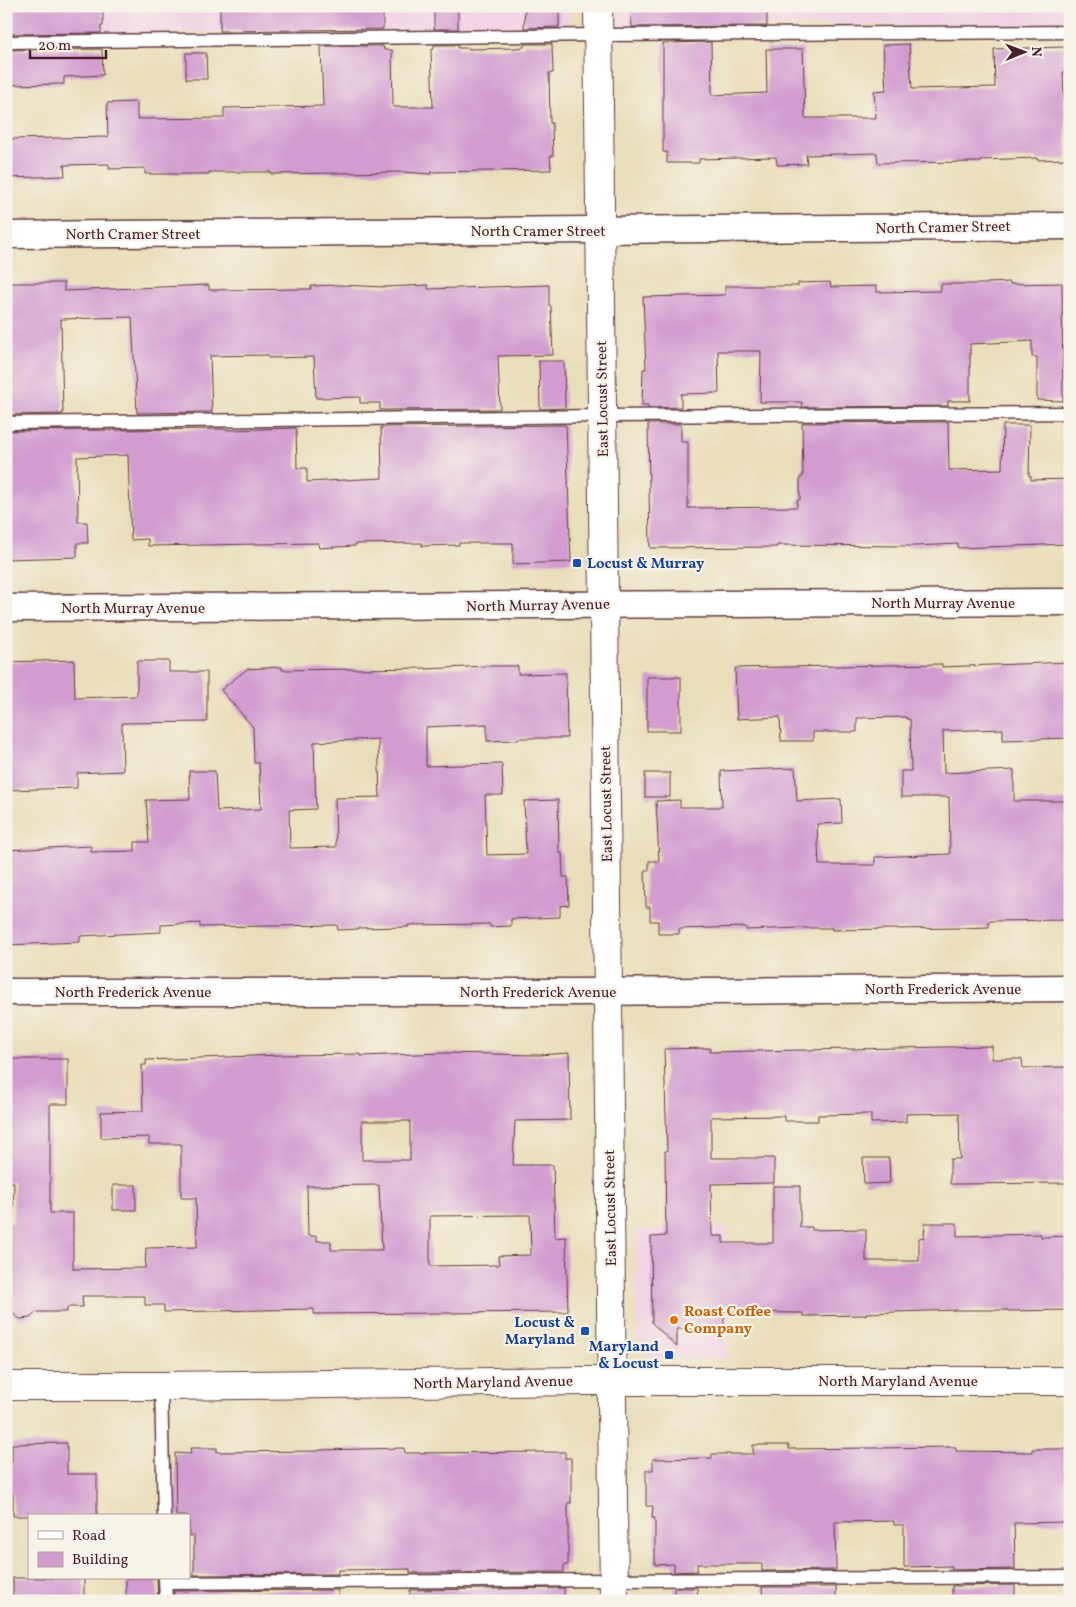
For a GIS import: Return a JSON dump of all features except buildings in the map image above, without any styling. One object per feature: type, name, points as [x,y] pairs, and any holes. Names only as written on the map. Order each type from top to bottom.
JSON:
[{"type":"main road","name":"East Locust Street","points":[[598,6],[614,1590]]},
{"type":"main road","name":"North Maryland Avenue","points":[[6,1386],[612,1381],[1070,1381]]},
{"type":"street","name":"North Cramer Street","points":[[6,235],[1070,226]]},
{"type":"street","name":"North Murray Avenue","points":[[6,608],[1070,602]]},
{"type":"street","name":"North Frederick Avenue","points":[[6,992],[608,992],[1070,988]]},
{"type":"lane","points":[[6,42],[1070,32]]},
{"type":"lane","points":[[6,423],[1070,413]]},
{"type":"lane","points":[[161,1386],[164,1514]]},
{"type":"lane","points":[[166,1601],[166,1580],[614,1590],[1070,1577]]},
{"type":"shaded area","points":[[102,6],[570,6],[570,30],[102,33]]},
{"type":"shaded area","points":[[618,6],[1070,6],[1070,25],[618,26]]},
{"type":"shaded area","points":[[727,1227],[728,1358],[654,1358],[645,1354],[639,1347],[637,1338],[636,1231]]},
{"type":"place","name":"Locust & Murray","points":[[577,563]]},
{"type":"place","name":"Roast Coffee Company","points":[[674,1320]]},
{"type":"place","name":"Locust & Maryland","points":[[585,1331]]},
{"type":"place","name":"Maryland & Locust","points":[[669,1355]]}]
